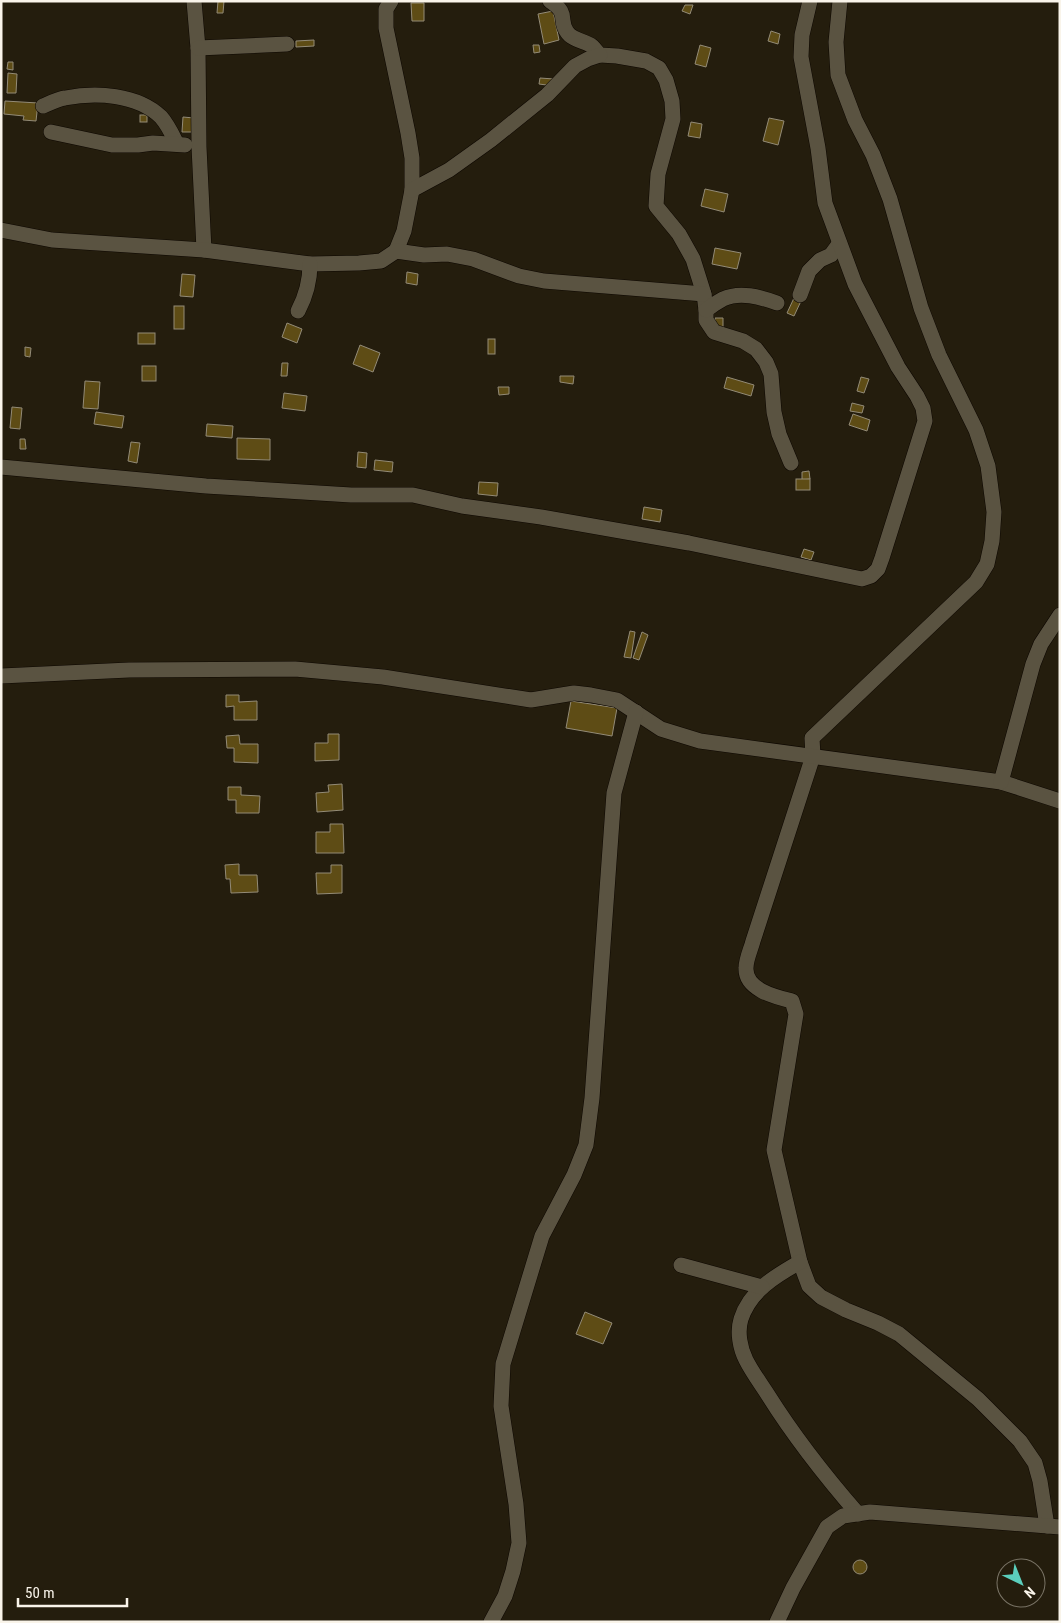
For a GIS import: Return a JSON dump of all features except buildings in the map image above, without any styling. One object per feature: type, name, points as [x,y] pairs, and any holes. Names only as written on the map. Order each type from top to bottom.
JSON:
[{"type":"street","points":[[194,1],[198,48],[199,147],[204,250]]},
{"type":"street","points":[[1,230],[52,240],[204,250],[310,264],[381,261],[396,251],[405,225],[412,190],[412,158],[386,28],[386,9],[391,1]]},
{"type":"street","points":[[550,1],[558,6],[562,13],[568,34],[592,46],[600,55]]},
{"type":"street","points":[[1,467],[206,486],[351,495],[413,495],[462,506],[542,517],[689,543],[862,579],[871,576],[878,569],[882,558],[925,421],[923,408],[898,367],[855,284],[825,203],[818,148],[803,71],[802,35],[810,1]]},
{"type":"street","points":[[777,1622],[827,1527],[843,1516],[870,1512],[1054,1527],[1034,1463],[1020,1441],[978,1399],[899,1334],[821,1297],[809,1286],[800,1262],[774,1150],[796,1014],[792,1001],[776,997],[758,989],[749,981],[746,969],[753,940],[813,756],[812,738],[976,582],[987,564],[992,541],[994,512],[988,466],[976,430],[939,355],[922,308],[890,199],[873,154],[855,120],[838,75],[836,42],[840,1]]},
{"type":"street","points":[[198,48],[287,44]]},
{"type":"street","points":[[412,190],[449,170],[491,140],[548,95],[575,66],[588,59],[600,55],[617,56],[646,61],[659,68],[666,80],[672,101],[673,119],[658,174],[656,206],[679,234],[692,259],[704,294],[706,320],[714,332],[743,341],[756,349],[766,362],[771,374],[774,412],[791,463]]},
{"type":"street","points":[[43,106],[64,98],[117,96],[138,103],[160,117],[169,128],[176,144]]},
{"type":"street","points":[[51,132],[112,145],[153,143],[199,147]]},
{"type":"street","points":[[800,295],[809,271],[820,260],[831,255],[839,244]]},
{"type":"street","points":[[396,251],[424,255],[447,254],[474,259],[519,276],[544,281],[704,294]]},
{"type":"street","points":[[298,311],[306,297],[310,264]]},
{"type":"street","points":[[706,310],[723,299],[737,295],[760,297],[776,303]]},
{"type":"street","points":[[1001,782],[1033,664],[1041,644],[1060,615]]},
{"type":"street","points":[[1,676],[129,670],[295,669],[383,677],[531,700],[574,693],[591,694],[616,700],[660,729],[700,741],[1001,782],[1060,801]]},
{"type":"street","points":[[490,1622],[505,1596],[519,1542],[516,1504],[501,1406],[503,1364],[542,1236],[574,1175],[586,1145],[592,1098],[614,793],[636,712]]},
{"type":"street","points":[[800,1262],[772,1278],[752,1297],[741,1320],[739,1338],[746,1359],[790,1429],[822,1473],[858,1514]]},
{"type":"street","points":[[681,1265],[762,1287]]}]
